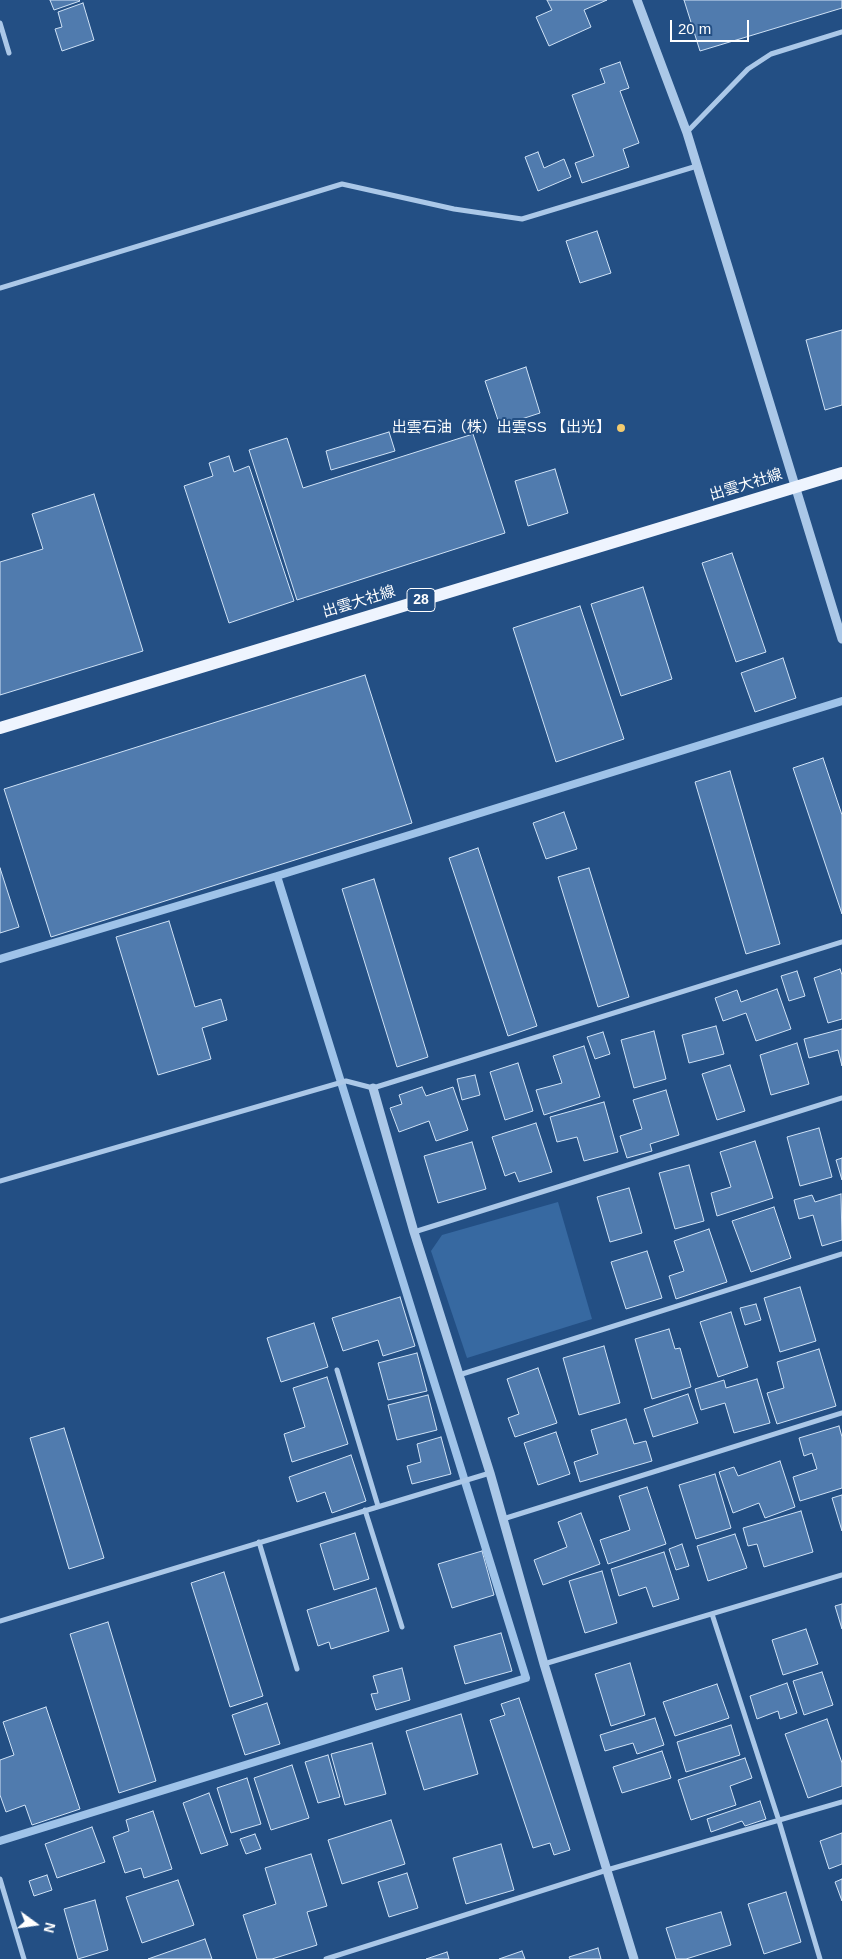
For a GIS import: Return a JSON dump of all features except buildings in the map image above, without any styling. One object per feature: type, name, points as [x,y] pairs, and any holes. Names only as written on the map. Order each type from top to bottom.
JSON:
[{"type":"main road","name":"出雲大社線","points":[[0,728],[842,472]]},
{"type":"street","points":[[637,0],[687,132],[842,639]]},
{"type":"street","points":[[0,23],[9,53]]},
{"type":"street","points":[[687,132],[748,69],[771,54],[842,32]]},
{"type":"street","points":[[0,288],[342,184],[454,209],[522,219],[697,166]]},
{"type":"street","points":[[0,1181],[346,1081],[374,1088],[842,942]]},
{"type":"street","points":[[374,1088],[414,1232],[490,1473],[544,1664],[634,1959]]},
{"type":"street","points":[[414,1232],[842,1098]]},
{"type":"street","points":[[459,1375],[842,1254]]},
{"type":"street","points":[[338,1370],[378,1506]]},
{"type":"street","points":[[503,1519],[842,1413]]},
{"type":"street","points":[[0,1621],[490,1473]]},
{"type":"street","points":[[365,1510],[402,1627]]},
{"type":"street","points":[[259,1542],[297,1669]]},
{"type":"street","points":[[544,1664],[842,1575]]},
{"type":"street","points":[[712,1614],[779,1821],[820,1959]]},
{"type":"street","points":[[326,1959],[607,1870],[842,1802]]},
{"type":"street","points":[[0,1879],[24,1959]]},
{"type":"shaded area","points":[[558,1202],[592,1319],[467,1358],[431,1251],[442,1235]]},
{"type":"waterway","points":[[0,959],[277,876],[842,701]]},
{"type":"waterway","points":[[0,1841],[526,1678],[277,876]]},
{"type":"place","name":"出雲石油（株）出雲SS 【出光】","points":[[621,428]]}]
